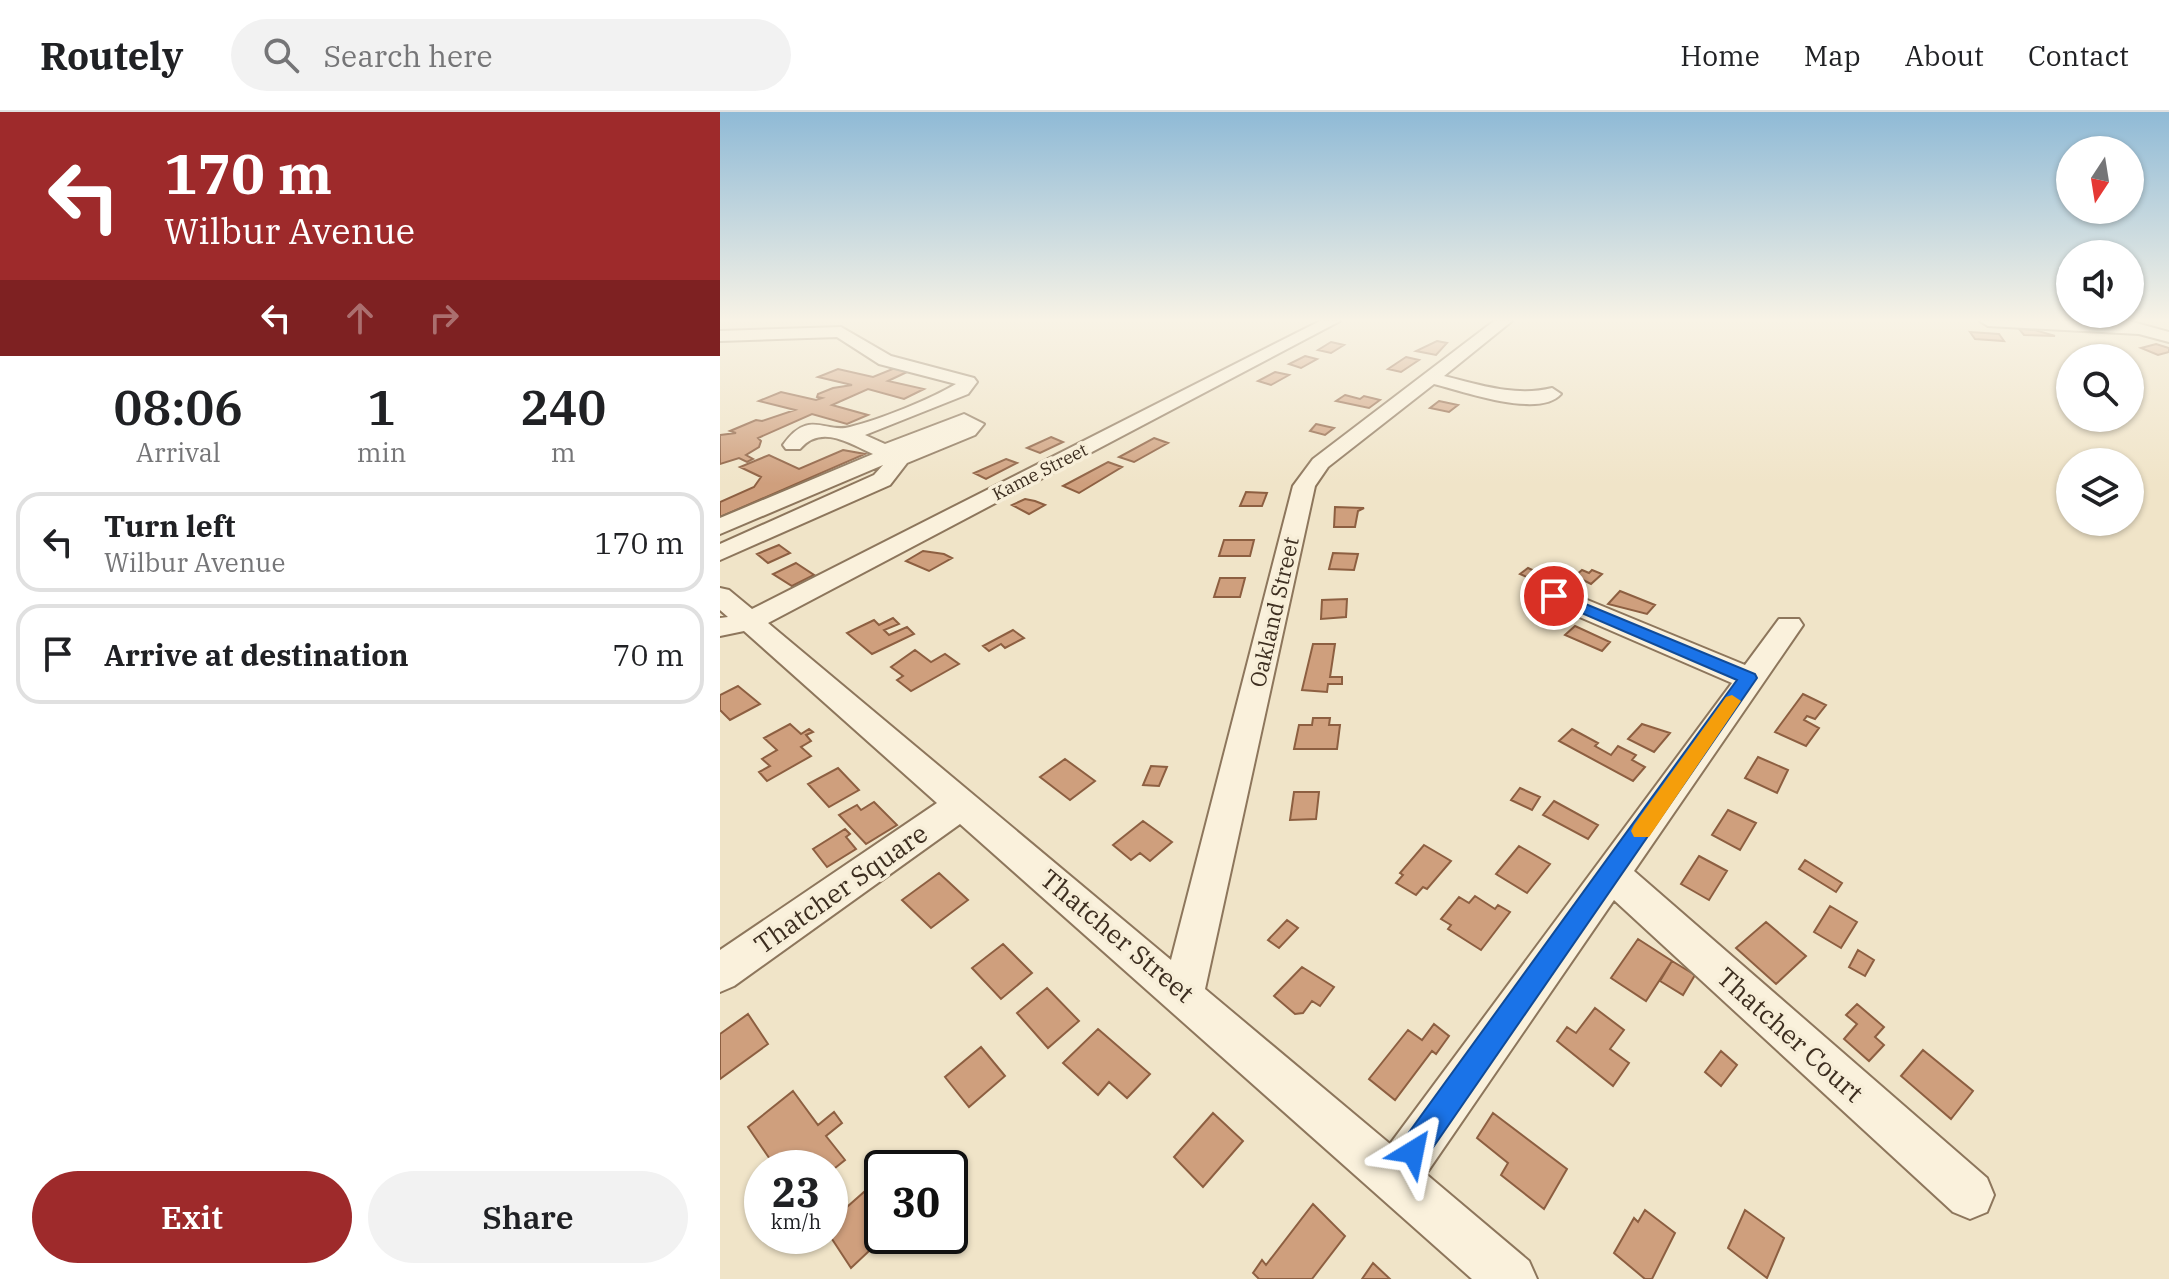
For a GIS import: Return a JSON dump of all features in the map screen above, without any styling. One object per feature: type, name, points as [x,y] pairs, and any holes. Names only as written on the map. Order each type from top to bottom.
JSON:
[{"type":"street","points":[[848,435],[950,396],[968,382],[943,375]]},
{"type":"street","name":"Kame Street","points":[[734,625],[1225,375]]},
{"type":"street","name":"Oakland Street","points":[[1183,993],[1304,486],[1320,463],[1434,375]]},
{"type":"street","points":[[1424,383],[1463,396],[1477,388],[1534,399],[1544,399],[1552,394]]},
{"type":"street","points":[[793,445],[800,435],[822,427],[892,455]]},
{"type":"street","points":[[720,527],[892,455]]},
{"type":"street","points":[[720,553],[882,480],[892,455]]},
{"type":"street","name":"Thatcher Street","points":[[720,596],[734,625],[962,804],[1511,1279]]},
{"type":"street","points":[[1554,596],[1748,678]]},
{"type":"street","points":[[1395,1177],[1748,678],[1789,625]]},
{"type":"street","name":"Thatcher Square","points":[[720,973],[962,804]]},
{"type":"street","name":"Thatcher Court","points":[[1611,874],[1970,1195]]},
{"type":"building","points":[[822,375],[900,375],[888,381],[924,389],[904,399],[868,389],[832,405],[868,415],[847,424],[812,414],[758,438],[761,441],[759,447],[746,455],[753,459],[747,462],[739,458],[720,464],[720,435],[736,433],[730,431],[756,420],[762,421],[795,410],[759,401],[781,392],[816,400],[822,398],[817,397],[818,394],[852,385],[818,377]]},
{"type":"building","points":[[1268,375],[1288,375],[1271,385],[1258,381]]},
{"type":"building","points":[[1345,395],[1380,400],[1369,408],[1336,401]]},
{"type":"building","points":[[1439,401],[1458,405],[1449,412],[1430,408]]},
{"type":"building","points":[[1316,424],[1334,428],[1325,435],[1310,431]]},
{"type":"building","points":[[1051,437],[1063,442],[1040,453],[1027,448]]},
{"type":"building","points":[[1154,438],[1168,443],[1134,462],[1119,457]]},
{"type":"building","points":[[843,450],[865,454],[720,517],[720,502],[754,487],[761,477],[740,467],[769,455],[799,469]]},
{"type":"building","points":[[1006,459],[1017,463],[986,479],[974,473]]},
{"type":"building","points":[[1108,462],[1122,467],[1079,493],[1063,486]]},
{"type":"building","points":[[1246,492],[1267,493],[1262,506],[1240,506]]},
{"type":"building","points":[[1025,499],[1045,505],[1029,514],[1012,505]]},
{"type":"building","points":[[1335,507],[1364,508],[1358,511],[1355,527],[1334,527]]},
{"type":"building","points":[[1224,540],[1254,540],[1250,556],[1219,556]]},
{"type":"building","points":[[779,545],[790,553],[768,563],[757,554]]},
{"type":"building","points":[[923,551],[952,558],[929,571],[906,561]]},
{"type":"building","points":[[1333,553],[1358,554],[1354,570],[1329,569]]},
{"type":"building","points":[[796,563],[814,575],[792,586],[773,574]]},
{"type":"building","points":[[1528,568],[1558,582],[1553,586],[1543,584],[1520,574]]},
{"type":"building","points":[[1582,570],[1602,574],[1591,584],[1575,576]]},
{"type":"building","points":[[1220,578],[1245,578],[1240,597],[1214,597]]},
{"type":"building","points":[[1620,591],[1655,605],[1647,614],[1608,604]]},
{"type":"building","points":[[1347,599],[1346,617],[1321,619],[1322,600]]},
{"type":"building","points":[[893,618],[899,624],[884,630],[889,635],[907,627],[914,634],[872,654],[847,633],[874,620],[879,625]]},
{"type":"building","points":[[1575,626],[1610,642],[1602,651],[1565,635]]},
{"type":"building","points":[[1013,630],[1024,638],[1005,648],[1001,644],[989,651],[983,646]]},
{"type":"building","points":[[1313,644],[1335,644],[1330,677],[1342,677],[1342,684],[1328,684],[1327,692],[1302,690]]},
{"type":"building","points":[[915,650],[931,662],[945,654],[959,664],[911,691],[897,680],[903,676],[891,667]]},
{"type":"building","points":[[738,686],[760,704],[730,720],[720,710],[720,695]]},
{"type":"building","points":[[1803,694],[1826,705],[1815,719],[1807,716],[1804,720],[1819,728],[1806,746],[1775,732]]},
{"type":"building","points":[[1313,718],[1330,718],[1329,725],[1340,725],[1337,749],[1294,749],[1299,725],[1312,725]]},
{"type":"building","points":[[790,724],[801,734],[809,729],[813,732],[806,735],[811,741],[801,747],[811,756],[767,781],[759,772],[770,766],[762,759],[777,750],[764,738]]},
{"type":"building","points":[[1642,724],[1670,733],[1654,752],[1628,739]]},
{"type":"building","points":[[1572,729],[1598,743],[1595,746],[1611,755],[1618,746],[1636,755],[1632,760],[1645,767],[1633,781],[1559,741]]},
{"type":"building","points":[[1758,757],[1788,770],[1777,793],[1745,778]]},
{"type":"building","points":[[1065,759],[1095,781],[1070,800],[1040,777]]},
{"type":"building","points":[[1151,766],[1167,767],[1159,786],[1143,785]]},
{"type":"building","points":[[838,768],[859,790],[829,807],[808,784]]},
{"type":"building","points":[[1520,788],[1540,797],[1532,810],[1511,800]]},
{"type":"building","points":[[1294,792],[1319,792],[1316,819],[1290,820]]},
{"type":"building","points":[[1554,801],[1598,825],[1588,839],[1543,815]]},
{"type":"building","points":[[874,802],[897,825],[866,844],[839,815],[857,805],[861,810]]},
{"type":"building","points":[[1728,810],[1756,823],[1740,850],[1712,835]]},
{"type":"building","points":[[1143,821],[1172,842],[1150,861],[1140,853],[1131,860],[1113,845]]},
{"type":"building","points":[[845,829],[850,834],[846,837],[856,849],[827,867],[813,849]]},
{"type":"building","points":[[1424,845],[1451,861],[1427,889],[1423,887],[1416,895],[1396,883],[1403,875],[1400,873]]},
{"type":"building","points":[[1519,846],[1550,864],[1527,893],[1496,874]]},
{"type":"building","points":[[1699,856],[1727,871],[1709,900],[1681,884]]},
{"type":"building","points":[[1805,860],[1842,883],[1836,892],[1799,869]]},
{"type":"building","points":[[939,873],[968,900],[931,928],[902,900]]},
{"type":"building","points":[[1475,896],[1495,909],[1498,905],[1510,912],[1481,950],[1448,929],[1451,925],[1441,919],[1459,897],[1469,903]]},
{"type":"building","points":[[1830,906],[1857,922],[1841,948],[1814,932]]},
{"type":"building","points":[[1287,920],[1298,928],[1279,948],[1268,940]]},
{"type":"building","points":[[1766,922],[1806,956],[1776,984],[1736,948]]},
{"type":"building","points":[[1638,939],[1672,961],[1646,1001],[1611,978]]},
{"type":"building","points":[[1003,944],[1032,973],[1001,999],[972,968]]},
{"type":"building","points":[[1858,950],[1874,960],[1865,976],[1849,967]]},
{"type":"building","points":[[1672,961],[1695,975],[1683,995],[1660,981]]},
{"type":"building","points":[[1302,967],[1334,987],[1320,1006],[1312,1001],[1303,1013],[1295,1014],[1274,996]]},
{"type":"building","points":[[1047,988],[1079,1021],[1048,1048],[1017,1013]]},
{"type":"building","points":[[1857,1004],[1884,1027],[1875,1037],[1884,1045],[1869,1061],[1844,1039],[1857,1024],[1846,1015]]},
{"type":"building","points":[[1595,1008],[1624,1030],[1610,1049],[1629,1063],[1613,1086],[1557,1041],[1567,1027],[1576,1033]]},
{"type":"building","points":[[748,1014],[768,1044],[720,1079],[720,1034]]},
{"type":"building","points":[[1434,1024],[1449,1036],[1436,1054],[1432,1051],[1395,1100],[1369,1079],[1408,1030],[1422,1040]]},
{"type":"building","points":[[1098,1029],[1150,1074],[1127,1098],[1109,1082],[1098,1095],[1063,1063]]},
{"type":"building","points":[[981,1047],[1005,1076],[969,1107],[945,1077]]},
{"type":"building","points":[[1923,1050],[1973,1091],[1951,1119],[1901,1076]]},
{"type":"building","points":[[1721,1051],[1737,1065],[1721,1086],[1705,1072]]},
{"type":"building","points":[[793,1091],[818,1125],[834,1112],[842,1123],[826,1136],[837,1150],[764,1150],[748,1127]]},
{"type":"building","points":[[1213,1113],[1243,1141],[1203,1187],[1174,1157]]},
{"type":"building","points":[[1493,1113],[1567,1169],[1544,1209],[1501,1175],[1508,1163],[1477,1138]]},
{"type":"building","points":[[864,1192],[866,1254],[851,1268],[842,1254],[848,1254],[848,1206]]},
{"type":"building","points":[[1313,1204],[1345,1236],[1312,1279],[1259,1279],[1253,1273],[1262,1260],[1266,1265]]},
{"type":"building","points":[[1645,1210],[1675,1233],[1652,1279],[1645,1279],[1614,1253],[1634,1218],[1638,1222]]},
{"type":"building","points":[[1745,1210],[1784,1238],[1767,1278],[1728,1248]]},
{"type":"building","points":[[1373,1263],[1390,1279],[1362,1279]]},
{"type":"slow traffic","points":[[1641,831],[1732,701]]},
{"type":"route","points":[[1413,1152],[1748,678],[1554,596]]}]
